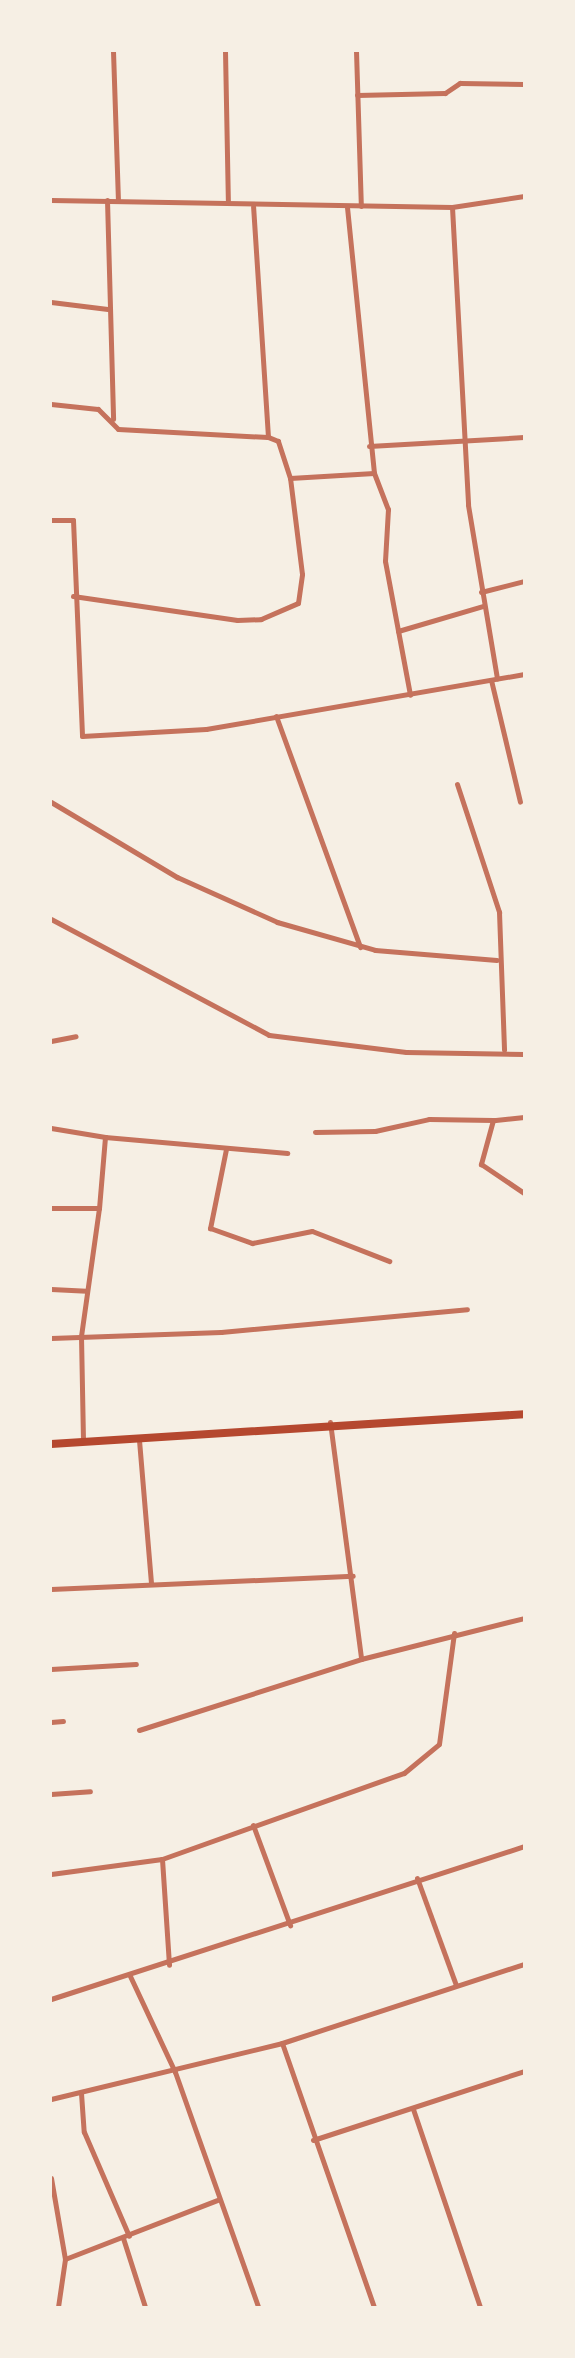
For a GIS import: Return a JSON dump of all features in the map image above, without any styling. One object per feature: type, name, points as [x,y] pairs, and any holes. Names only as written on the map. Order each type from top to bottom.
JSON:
[{"type":"main road","points":[[51,1444],[139,1440],[330,1422],[524,1414]]},
{"type":"street","points":[[113,51],[118,199]]},
{"type":"street","points":[[225,51],[228,201]]},
{"type":"street","points":[[356,51],[361,206]]},
{"type":"street","points":[[357,95],[445,93],[460,83],[524,84]]},
{"type":"street","points":[[51,200],[228,201],[253,206],[452,207],[524,196]]},
{"type":"street","points":[[73,596],[237,620],[293,608],[302,574],[290,478],[278,441],[268,436],[118,429],[113,419],[116,357],[108,309],[107,201]]},
{"type":"street","points":[[253,206],[268,436]]},
{"type":"street","points":[[347,207],[369,446],[374,473],[388,509],[385,561],[410,695]]},
{"type":"street","points":[[452,207],[462,441],[494,679],[520,802]]},
{"type":"street","points":[[51,302],[108,309]]},
{"type":"street","points":[[51,404],[98,409],[113,419]]},
{"type":"street","points":[[369,446],[524,436]]},
{"type":"street","points":[[290,478],[374,473]]},
{"type":"street","points":[[51,520],[73,520],[73,596],[82,736],[151,735],[410,695],[524,674]]},
{"type":"street","points":[[481,592],[524,581]]},
{"type":"street","points":[[398,631],[483,606]]},
{"type":"street","points":[[276,716],[360,947]]},
{"type":"street","points":[[457,784],[499,908],[497,960],[504,1050]]},
{"type":"street","points":[[51,802],[177,877],[277,922],[360,947],[497,960]]},
{"type":"street","points":[[51,919],[270,1035],[406,1052],[504,1050],[524,1054]]},
{"type":"street","points":[[51,1041],[76,1036]]},
{"type":"street","points":[[315,1132],[375,1131],[429,1119],[493,1120],[524,1117]]},
{"type":"street","points":[[493,1120],[481,1164],[524,1193]]},
{"type":"street","points":[[51,1128],[106,1137],[287,1153]]},
{"type":"street","points":[[83,1442],[81,1336],[106,1137]]},
{"type":"street","points":[[226,1149],[210,1228],[252,1243],[312,1231],[389,1261]]},
{"type":"street","points":[[51,1208],[99,1208]]},
{"type":"street","points":[[51,1289],[86,1291]]},
{"type":"street","points":[[51,1338],[221,1332],[467,1308]]},
{"type":"street","points":[[330,1422],[353,1576],[361,1659]]},
{"type":"street","points":[[139,1440],[151,1584]]},
{"type":"street","points":[[51,1589],[353,1576]]},
{"type":"street","points":[[139,1730],[361,1659],[454,1633],[524,1618]]},
{"type":"street","points":[[51,1874],[162,1859],[253,1825],[397,1777],[439,1744],[448,1704],[454,1633]]},
{"type":"street","points":[[51,1669],[136,1664]]},
{"type":"street","points":[[51,1722],[63,1721]]},
{"type":"street","points":[[51,1794],[90,1791]]},
{"type":"street","points":[[253,1825],[290,1925]]},
{"type":"street","points":[[51,1998],[169,1965],[290,1925],[418,1878],[524,1846]]},
{"type":"street","points":[[162,1859],[169,1965]]},
{"type":"street","points":[[418,1878],[456,1985]]},
{"type":"street","points":[[51,2099],[175,2072],[282,2043],[524,1964]]},
{"type":"street","points":[[130,1976],[175,2072],[217,2200],[258,2307]]},
{"type":"street","points":[[282,2043],[313,2140],[374,2307]]},
{"type":"street","points":[[313,2140],[524,2071]]},
{"type":"street","points":[[81,2093],[84,2132],[126,2237],[145,2307]]},
{"type":"street","points":[[413,2109],[480,2307]]},
{"type":"street","points":[[51,2178],[65,2259],[58,2307]]},
{"type":"street","points":[[65,2259],[217,2200]]}]
